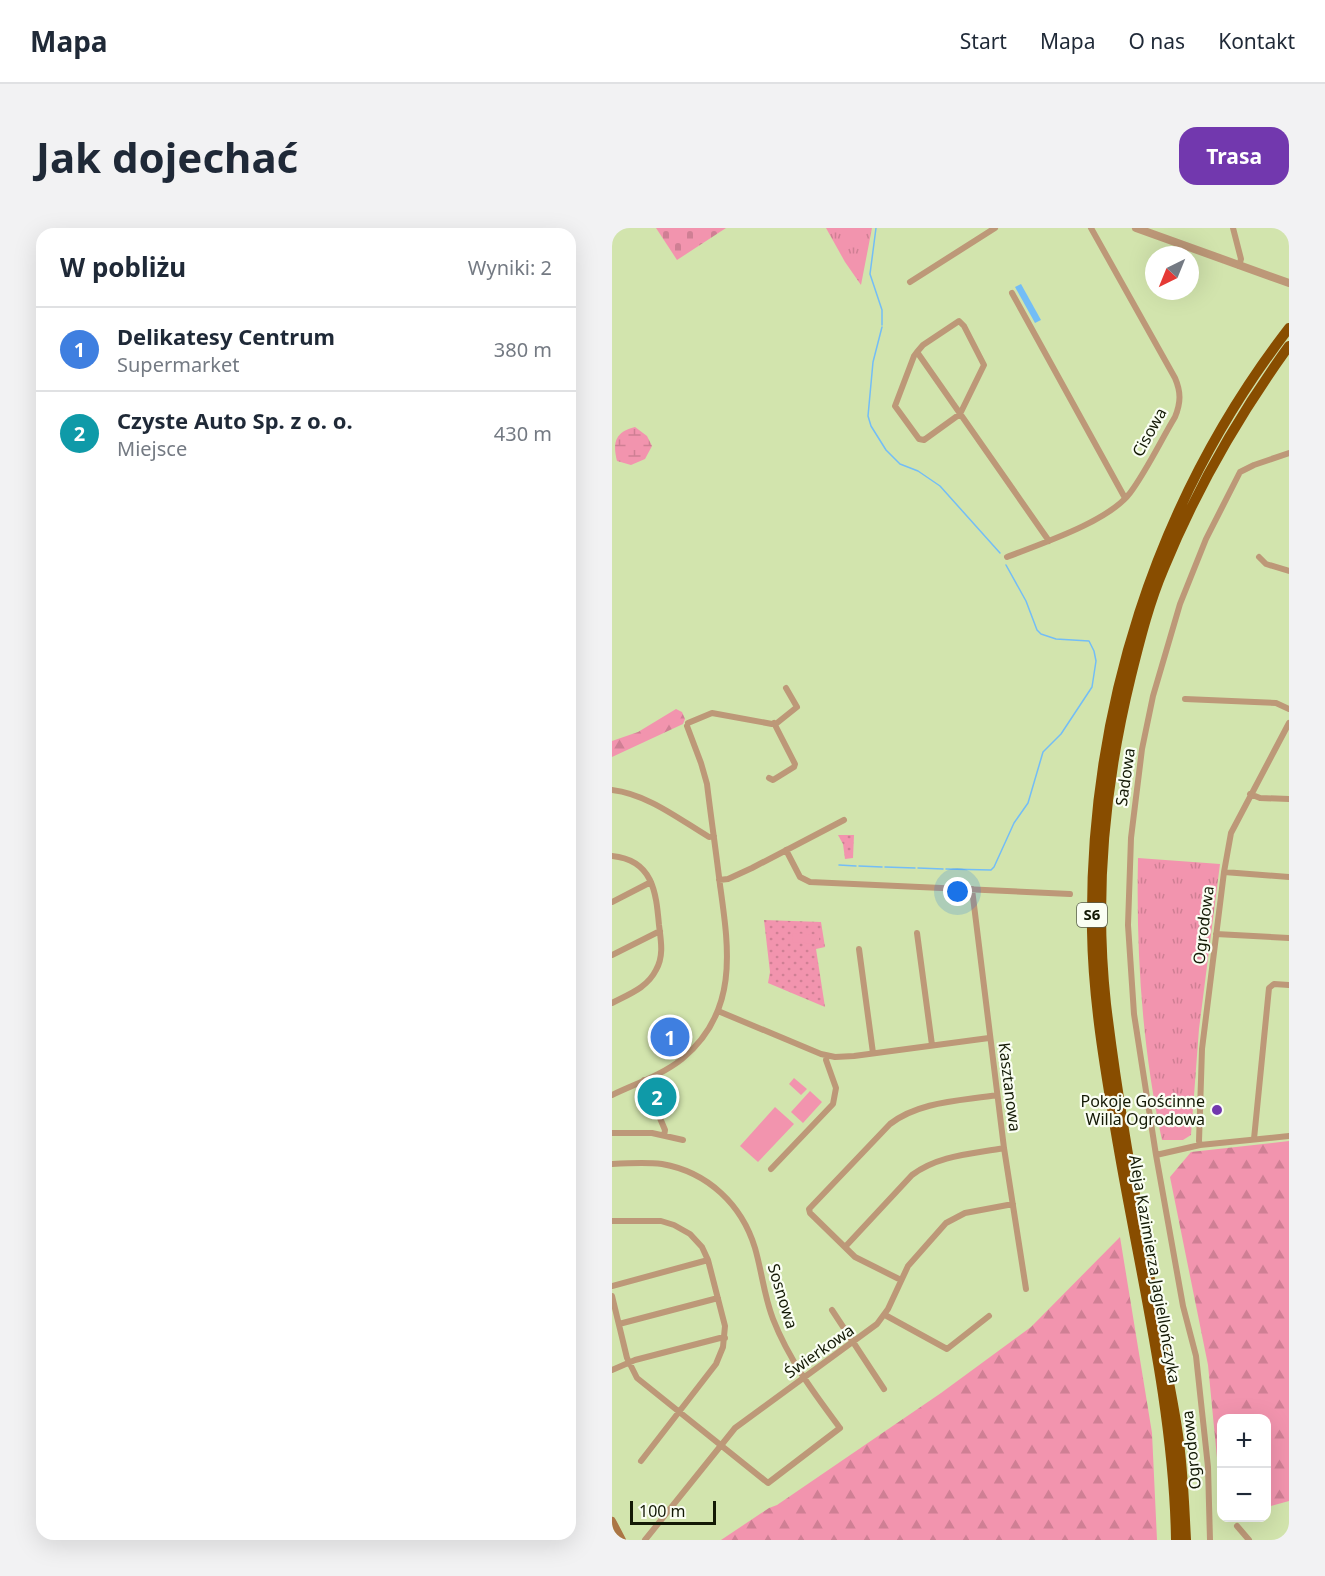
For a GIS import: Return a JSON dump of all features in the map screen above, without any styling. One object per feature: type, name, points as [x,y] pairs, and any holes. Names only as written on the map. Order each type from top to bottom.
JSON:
[{"type":"highway","name":"Aleja Kazimierza Jagiellończyka","points":[[1176,1540],[1175,1498],[1168,1431],[1118,1142],[1098,1009],[1092,935],[1092,863],[1099,790],[1109,724],[1132,631],[1154,567],[1178,511],[1203,462],[1244,393],[1289,328]]},
{"type":"highway","name":"Aleja Kazimierza Jagiellończyka","points":[[1186,1540],[1178,1431],[1124,1123],[1106,1003],[1101,932],[1103,858],[1109,791],[1120,723],[1142,633],[1162,571],[1213,465],[1254,395],[1289,346]]},
{"type":"main road","points":[[613,1527],[622,1540]]},
{"type":"street","points":[[910,282],[995,228]]},
{"type":"street","name":"Cisowa","points":[[1007,557],[1098,518],[1125,498],[1175,417],[1179,406],[1180,393],[1175,378],[1091,228]]},
{"type":"street","points":[[1136,228],[1289,283]]},
{"type":"street","points":[[1233,228],[1241,259],[1239,266]]},
{"type":"street","points":[[1012,293],[1125,498]]},
{"type":"street","points":[[959,321],[964,326],[984,365],[960,414],[924,440],[919,439],[895,406],[917,352],[923,345],[959,321]]},
{"type":"street","points":[[917,352],[1048,541]]},
{"type":"street","name":"Sadowa","points":[[1156,1155],[1134,1014],[1128,925],[1131,838],[1142,749],[1160,669],[1180,604],[1206,539],[1233,483],[1240,472],[1247,468],[1289,453]]},
{"type":"street","points":[[1259,557],[1266,564],[1289,571]]},
{"type":"street","points":[[612,1095],[667,1069],[686,1056],[702,1038],[717,1011],[725,990],[728,962],[714,836],[704,774],[688,725],[712,713],[774,723],[796,709],[797,705],[786,688]]},
{"type":"street","points":[[1185,699],[1276,703],[1289,710]]},
{"type":"street","points":[[769,778],[773,780],[794,767],[795,764],[774,723]]},
{"type":"street","name":"Ogrodowa","points":[[1200,1145],[1202,1049],[1231,833],[1289,723]]},
{"type":"street","points":[[1281,738],[1289,740]]},
{"type":"street","points":[[612,790],[652,803],[709,837],[714,836]]},
{"type":"street","points":[[1250,794],[1260,798],[1289,799]]},
{"type":"street","points":[[719,880],[728,879],[844,820]]},
{"type":"street","points":[[786,850],[800,877],[810,882],[1070,894]]},
{"type":"street","points":[[612,856],[630,861],[646,874],[651,882],[656,892],[662,946],[661,961],[652,977],[638,990],[612,1003]]},
{"type":"street","points":[[1224,872],[1289,877]]},
{"type":"street","points":[[612,902],[651,882]]},
{"type":"street","name":"Kasztanowa","points":[[972,889],[989,1038],[1026,1289]]},
{"type":"street","points":[[612,955],[660,931]]},
{"type":"street","points":[[917,933],[932,1045]]},
{"type":"street","points":[[1216,934],[1289,938]]},
{"type":"street","points":[[859,949],[873,1053]]},
{"type":"street","points":[[1254,1139],[1269,988],[1274,984],[1289,985]]},
{"type":"street","points":[[717,1011],[828,1056],[848,1057],[989,1038]]},
{"type":"street","points":[[771,1169],[833,1104],[837,1091],[826,1060],[828,1056]]},
{"type":"street","points":[[644,1080],[665,1130],[663,1136]]},
{"type":"street","points":[[901,1280],[859,1260],[810,1213],[809,1209],[896,1119],[915,1109],[997,1095]]},
{"type":"street","points":[[612,1133],[652,1133],[683,1140]]},
{"type":"street","points":[[1156,1155],[1200,1145],[1289,1136]]},
{"type":"street","points":[[845,1247],[912,1175],[925,1166],[945,1158],[1004,1148]]},
{"type":"street","name":"Ogrodowa","points":[[1156,1155],[1183,1306],[1197,1356],[1199,1395],[1208,1467],[1210,1540]]},
{"type":"street","name":"Sosnowa","points":[[612,1164],[655,1164],[675,1167],[709,1183],[728,1198],[738,1211],[750,1235],[774,1322],[803,1378],[840,1428],[768,1483],[720,1446]]},
{"type":"street","name":"Świerkowa","points":[[645,1540],[741,1423],[873,1329],[885,1315],[915,1256],[949,1220],[965,1213],[1012,1204]]},
{"type":"street","points":[[612,1221],[653,1220],[674,1225],[696,1239],[708,1260],[725,1326],[725,1338],[717,1364],[640,1461]]},
{"type":"street","points":[[612,1286],[708,1260]]},
{"type":"street","points":[[612,1296],[629,1363],[640,1382],[720,1446]]},
{"type":"street","points":[[619,1324],[718,1298]]},
{"type":"street","points":[[832,1310],[884,1389]]},
{"type":"street","points":[[885,1315],[947,1349],[989,1316]]},
{"type":"street","points":[[612,1370],[629,1363],[725,1338]]},
{"type":"street","points":[[1237,1526],[1249,1540]]},
{"type":"green space","points":[[656,228],[726,228],[677,260]]},
{"type":"green space","points":[[826,228],[872,228],[861,285],[845,262]]},
{"type":"green space","points":[[635,427],[647,436],[652,446],[645,459],[631,465],[617,461],[615,443],[617,438],[623,432]]},
{"type":"green space","points":[[676,709],[682,712],[685,719],[683,724],[612,757],[612,741],[638,732]]},
{"type":"green space","points":[[838,835],[854,835],[853,858],[845,859],[843,844]]},
{"type":"green space","points":[[1138,858],[1220,864],[1199,1029],[1191,1135],[1183,1140],[1162,1140],[1155,1105],[1145,1035],[1139,964]]},
{"type":"green space","points":[[764,920],[821,922],[825,947],[816,949],[825,1007],[768,983],[770,972]]},
{"type":"green space","points":[[793,933],[819,935],[819,944],[792,942]]},
{"type":"green space","points":[[794,1078],[807,1089],[801,1095],[789,1084]]},
{"type":"green space","points":[[810,1091],[822,1102],[803,1123],[791,1112]]},
{"type":"green space","points":[[775,1107],[794,1124],[758,1162],[740,1146]]},
{"type":"green space","points":[[1289,1141],[1289,1501],[1271,1506],[1271,1414],[1217,1414],[1217,1458],[1208,1365],[1170,1177],[1191,1152]]},
{"type":"green space","points":[[1120,1237],[1152,1433],[1157,1540],[721,1540],[777,1505],[941,1393],[1031,1327]]},
{"type":"water","points":[[1021,284],[1041,320],[1035,323],[1015,287]]},
{"type":"waterway","points":[[876,228],[870,274],[882,310],[882,325]]},
{"type":"waterway","points":[[882,327],[873,362],[868,416],[871,426],[886,450],[900,464],[918,471],[940,486],[1000,553]]},
{"type":"waterway","points":[[946,869],[991,870],[994,867],[1014,823],[1028,803],[1043,752],[1061,734],[1092,687],[1096,661],[1089,641],[1056,639],[1041,634],[1006,565]]},
{"type":"waterway","points":[[839,865],[856,866]]},
{"type":"waterway","points":[[859,866],[882,867]]},
{"type":"waterway","points":[[885,867],[915,868]]},
{"type":"waterway","points":[[918,868],[943,869]]},
{"type":"place","name":"Delikatesy Centrum","points":[[670,1037]]},
{"type":"place","name":"Czyste Auto Sp. z o. o.","points":[[657,1097]]},
{"type":"place","name":"Pokoje Gościnne Willa Ogrodowa","points":[[1217,1110]]}]
